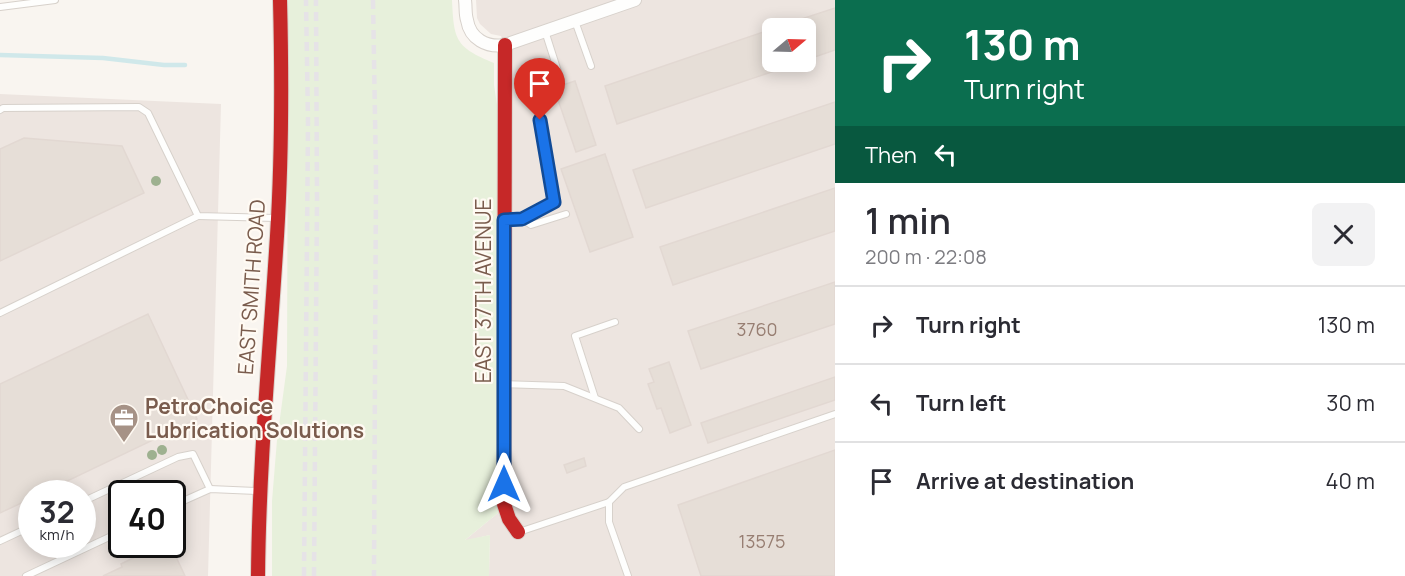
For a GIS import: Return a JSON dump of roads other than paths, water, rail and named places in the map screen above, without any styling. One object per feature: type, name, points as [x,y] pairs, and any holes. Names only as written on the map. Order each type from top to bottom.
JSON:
[{"type":"street","name":"EAST SMITH ROAD","points":[[258,576],[260,491],[277,218],[281,79],[280,0]]},
{"type":"street","points":[[465,0],[466,20],[472,33],[483,43],[492,46],[505,45],[635,0]]},
{"type":"street","name":"EAST 37TH AVENUE","points":[[505,45],[504,504],[509,523],[518,532]]},
{"type":"lane","points":[[0,7],[54,0]]},
{"type":"lane","points":[[575,21],[591,66]]},
{"type":"lane","points":[[545,31],[561,81]]},
{"type":"lane","points":[[0,110],[3,108],[139,107],[148,113],[198,216]]},
{"type":"lane","points":[[504,220],[522,219],[554,202],[540,120]]},
{"type":"lane","points":[[522,219],[531,225],[566,214]]},
{"type":"lane","points":[[0,313],[198,216],[277,218]]},
{"type":"lane","points":[[595,399],[575,336],[615,322]]},
{"type":"lane","points":[[504,384],[564,386],[619,408],[639,429]]},
{"type":"lane","points":[[518,532],[609,502],[624,487],[835,414]]},
{"type":"lane","points":[[96,495],[178,457],[193,454],[210,489]]},
{"type":"lane","points":[[186,500],[210,489],[260,491]]},
{"type":"lane","points":[[609,502],[609,522],[628,576]]},
{"type":"lane","points":[[0,541],[18,533]]},
{"type":"lane","points":[[26,576],[108,538]]},
{"type":"waterway","points":[[0,55],[103,58],[185,65]]},
{"type":"railway","points":[[304,576],[308,123],[306,0]]},
{"type":"railway","points":[[314,576],[316,0]]},
{"type":"railway","points":[[373,0],[376,174],[374,576]]},
{"type":"place","name":"PetroChoice Lubrication Solutions","points":[[124,444]]}]
